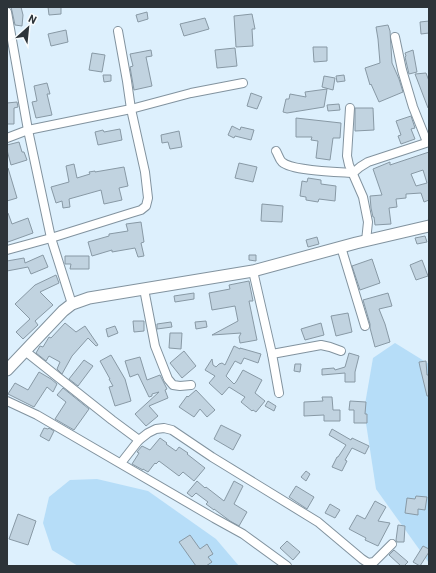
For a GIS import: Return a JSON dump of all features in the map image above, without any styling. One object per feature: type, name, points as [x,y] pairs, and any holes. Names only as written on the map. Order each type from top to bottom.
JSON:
[{"type":"street","points":[[7,12],[28,130],[52,238],[72,304]]},
{"type":"street","points":[[7,250],[52,238],[141,210],[146,206],[148,198],[144,172],[131,109],[118,31]]},
{"type":"street","points":[[276,151],[281,161],[288,166],[353,173],[368,162],[428,142],[411,99],[402,70],[395,37]]},
{"type":"street","points":[[7,138],[28,130],[131,109],[191,93],[243,83]]},
{"type":"street","points":[[350,108],[347,156],[349,165],[363,197],[368,222],[366,240]]},
{"type":"street","points":[[7,370],[63,311],[72,304],[89,298],[252,271],[366,240],[429,226]]},
{"type":"street","points":[[341,247],[364,326]]},
{"type":"street","points":[[252,271],[272,354],[279,392]]},
{"type":"street","points":[[144,289],[155,346],[168,379],[173,385],[191,385]]},
{"type":"street","points":[[272,354],[321,345],[330,346],[341,351]]},
{"type":"street","points":[[25,351],[112,420],[140,440]]},
{"type":"street","points":[[7,401],[37,415],[243,534],[287,566]]},
{"type":"street","points":[[121,464],[140,440],[148,433],[156,429],[164,428],[172,430],[212,457],[318,522],[368,563],[374,562],[392,544]]},
{"type":"shaded area","points":[[395,343],[429,364],[429,563],[376,489],[364,410],[373,358]]},
{"type":"shaded area","points":[[97,479],[148,491],[216,539],[239,566],[78,566],[52,550],[43,523],[49,497],[70,480]]},
{"type":"building","points":[[11,7],[21,7],[23,15],[22,26],[15,25]]},
{"type":"building","points":[[48,7],[61,7],[61,14],[49,15]]},
{"type":"building","points":[[147,12],[148,19],[138,22],[136,15]]},
{"type":"building","points":[[252,14],[255,29],[252,29],[253,46],[236,47],[234,16]]},
{"type":"building","points":[[205,18],[209,29],[184,36],[180,24]]},
{"type":"building","points":[[429,21],[429,33],[421,34],[420,22]]},
{"type":"building","points":[[388,25],[390,31],[392,63],[403,92],[379,102],[371,84],[370,85],[365,68],[380,63],[376,27]]},
{"type":"building","points":[[66,30],[68,42],[51,46],[48,34]]},
{"type":"building","points":[[313,47],[327,47],[327,61],[314,62]]},
{"type":"building","points":[[235,48],[237,66],[217,68],[215,50]]},
{"type":"building","points":[[151,50],[152,56],[146,57],[152,86],[134,90],[130,67],[133,66],[130,54]]},
{"type":"building","points":[[413,50],[417,72],[409,74],[405,53]]},
{"type":"building","points":[[92,53],[105,55],[102,72],[89,70]]},
{"type":"building","points":[[426,73],[429,81],[428,108],[415,74]]},
{"type":"building","points":[[103,75],[111,75],[111,81],[104,82]]},
{"type":"building","points":[[344,75],[345,81],[337,82],[336,76]]},
{"type":"building","points":[[324,76],[335,78],[333,90],[322,87]]},
{"type":"building","points":[[47,83],[50,94],[47,94],[52,115],[36,118],[32,102],[37,101],[34,86]]},
{"type":"building","points":[[327,89],[324,107],[287,113],[283,112],[286,99],[289,99],[290,94],[306,97],[305,92]]},
{"type":"building","points":[[251,93],[262,97],[257,109],[247,106]]},
{"type":"building","points":[[17,102],[18,107],[14,108],[14,124],[7,124],[7,103]]},
{"type":"building","points":[[339,104],[340,110],[328,111],[327,105]]},
{"type":"building","points":[[355,108],[373,108],[374,130],[355,131]]},
{"type":"building","points":[[411,116],[415,128],[411,129],[415,139],[401,144],[398,136],[401,135],[396,121]]},
{"type":"building","points":[[296,118],[341,123],[340,138],[333,138],[330,160],[316,158],[318,141],[311,140],[312,137],[296,137]]},
{"type":"building","points":[[232,126],[240,130],[241,127],[254,130],[251,140],[235,136],[234,138],[228,135]]},
{"type":"building","points":[[120,129],[122,140],[98,145],[95,132]]},
{"type":"building","points":[[179,131],[182,147],[170,149],[168,142],[162,143],[161,135]]},
{"type":"building","points":[[19,142],[22,152],[24,152],[27,160],[11,165],[7,145]]},
{"type":"building","points":[[429,152],[429,200],[424,202],[421,193],[406,194],[406,198],[396,199],[397,207],[389,208],[391,224],[375,225],[370,196],[382,195],[373,169],[390,162],[390,165]],"holes":[[[423,170],[427,183],[416,186],[411,174]]]},
{"type":"building","points":[[239,163],[257,167],[253,182],[235,178]]},
{"type":"building","points":[[74,164],[77,178],[90,174],[89,172],[124,167],[128,186],[119,188],[122,200],[104,204],[101,190],[69,199],[70,207],[63,208],[62,201],[56,203],[51,187],[69,182],[66,166]]},
{"type":"building","points":[[8,168],[17,198],[7,201],[7,169]]},
{"type":"building","points":[[308,178],[321,180],[321,184],[336,186],[335,201],[319,199],[318,202],[306,200],[306,197],[300,196],[302,181],[307,182]]},
{"type":"building","points":[[262,204],[283,206],[282,222],[261,221]]},
{"type":"building","points":[[7,213],[12,224],[28,218],[33,233],[8,242]]},
{"type":"building","points":[[141,222],[144,242],[141,243],[144,256],[138,257],[135,248],[112,252],[112,250],[92,256],[88,242],[109,236],[109,234],[128,231],[126,224]]},
{"type":"building","points":[[425,236],[427,242],[417,244],[415,238]]},
{"type":"building","points":[[317,237],[319,244],[308,247],[306,240]]},
{"type":"building","points":[[43,255],[48,267],[31,274],[28,267],[7,271],[7,261],[24,258],[25,263]]},
{"type":"building","points":[[249,255],[256,255],[256,261],[249,260]]},
{"type":"building","points":[[65,256],[89,256],[89,269],[70,269],[71,264],[65,264]]},
{"type":"building","points":[[372,259],[380,283],[360,290],[352,266]]},
{"type":"building","points":[[422,260],[428,276],[416,280],[410,265]]},
{"type":"building","points":[[56,275],[59,283],[40,292],[53,305],[35,321],[38,325],[23,339],[16,332],[30,319],[15,304],[35,285]]},
{"type":"building","points":[[249,281],[253,301],[249,301],[257,340],[240,343],[239,337],[241,333],[212,335],[238,321],[235,306],[212,310],[209,293],[230,289],[229,285]]},
{"type":"building","points":[[194,293],[194,299],[175,302],[174,296]]},
{"type":"building","points":[[388,293],[392,306],[379,309],[390,342],[375,347],[363,300]]},
{"type":"building","points":[[348,313],[352,332],[336,336],[331,316]]},
{"type":"building","points":[[133,321],[144,321],[144,331],[134,332]]},
{"type":"building","points":[[206,321],[207,327],[196,329],[195,322]]},
{"type":"building","points":[[171,322],[172,327],[157,329],[157,324]]},
{"type":"building","points":[[65,323],[76,332],[85,326],[98,345],[96,346],[88,338],[72,356],[62,374],[57,369],[60,362],[49,356],[46,361],[36,353],[40,346],[43,347],[49,337],[51,338]]},
{"type":"building","points":[[321,323],[324,335],[305,340],[301,329]]},
{"type":"building","points":[[115,326],[118,333],[108,337],[106,329]]},
{"type":"building","points":[[170,333],[182,333],[181,349],[169,348]]},
{"type":"building","points":[[234,346],[261,354],[258,363],[244,358],[241,364],[235,361],[226,376],[234,384],[243,370],[262,380],[255,393],[265,401],[256,412],[253,410],[252,411],[241,402],[245,397],[229,387],[222,395],[209,383],[215,376],[205,370],[212,359],[213,365],[216,367],[222,363],[225,365]]},
{"type":"building","points":[[184,351],[196,366],[182,378],[170,363]]},
{"type":"building","points":[[349,353],[359,356],[355,372],[355,382],[345,382],[345,373],[322,375],[322,369],[334,368],[335,370],[345,367]]},
{"type":"building","points":[[111,355],[125,379],[131,401],[115,406],[109,387],[113,386],[100,361]]},
{"type":"building","points":[[140,357],[147,380],[160,375],[167,389],[165,390],[168,398],[149,406],[158,416],[146,426],[135,414],[159,392],[152,394],[152,396],[149,397],[138,374],[130,377],[125,361]]},
{"type":"building","points":[[84,360],[93,366],[78,386],[69,379]]},
{"type":"building","points":[[426,361],[427,375],[429,375],[429,396],[427,396],[419,362]]},
{"type":"building","points":[[295,364],[301,364],[300,372],[294,371]]},
{"type":"building","points":[[39,372],[57,384],[53,392],[47,387],[34,407],[8,394],[15,383],[28,390]]},
{"type":"building","points":[[63,388],[89,409],[74,430],[55,419],[66,402],[57,395]]},
{"type":"building","points":[[196,390],[215,410],[207,417],[200,409],[194,417],[179,407],[187,396],[188,397]]},
{"type":"building","points":[[322,397],[332,397],[333,410],[340,410],[340,421],[324,421],[324,415],[304,416],[304,402],[323,401]]},
{"type":"building","points":[[268,401],[276,406],[274,411],[265,406]]},
{"type":"building","points":[[350,401],[366,402],[365,414],[367,414],[367,423],[354,423],[354,410],[349,410]]},
{"type":"building","points":[[221,425],[241,435],[233,450],[214,439]]},
{"type":"building","points":[[44,428],[49,428],[54,431],[49,441],[40,436]]},
{"type":"building","points":[[332,429],[351,440],[352,438],[369,446],[365,454],[352,448],[345,460],[347,461],[342,471],[332,467],[346,445],[329,435]]},
{"type":"building","points":[[160,438],[176,451],[179,447],[188,453],[187,454],[205,468],[194,481],[183,472],[179,476],[159,461],[156,464],[155,463],[148,472],[132,464],[139,453],[137,452],[142,446],[150,450]]},
{"type":"building","points":[[306,471],[310,474],[306,481],[301,477]]},
{"type":"building","points":[[197,481],[224,501],[234,481],[243,486],[234,504],[247,512],[239,526],[206,504],[208,502],[196,493],[192,497],[187,493]]},
{"type":"building","points":[[296,486],[314,497],[307,509],[289,497]]},
{"type":"building","points":[[416,496],[427,497],[425,510],[418,509],[418,515],[405,513],[407,498],[415,499]]},
{"type":"building","points":[[375,501],[386,507],[378,521],[390,523],[378,546],[365,540],[366,538],[349,529],[357,515],[365,519]]},
{"type":"building","points":[[330,504],[340,510],[335,518],[325,513]]},
{"type":"building","points":[[18,514],[36,521],[28,545],[9,539]]},
{"type":"building","points":[[398,525],[405,526],[404,542],[397,542],[396,540]]},
{"type":"building","points":[[190,535],[200,549],[207,544],[213,554],[208,557],[212,562],[206,566],[196,566],[179,542]]},
{"type":"building","points":[[287,541],[300,552],[293,560],[280,548]]},
{"type":"building","points":[[423,546],[429,549],[429,552],[420,566],[413,562]]},
{"type":"building","points":[[394,550],[408,562],[404,566],[401,566],[389,555]]}]
